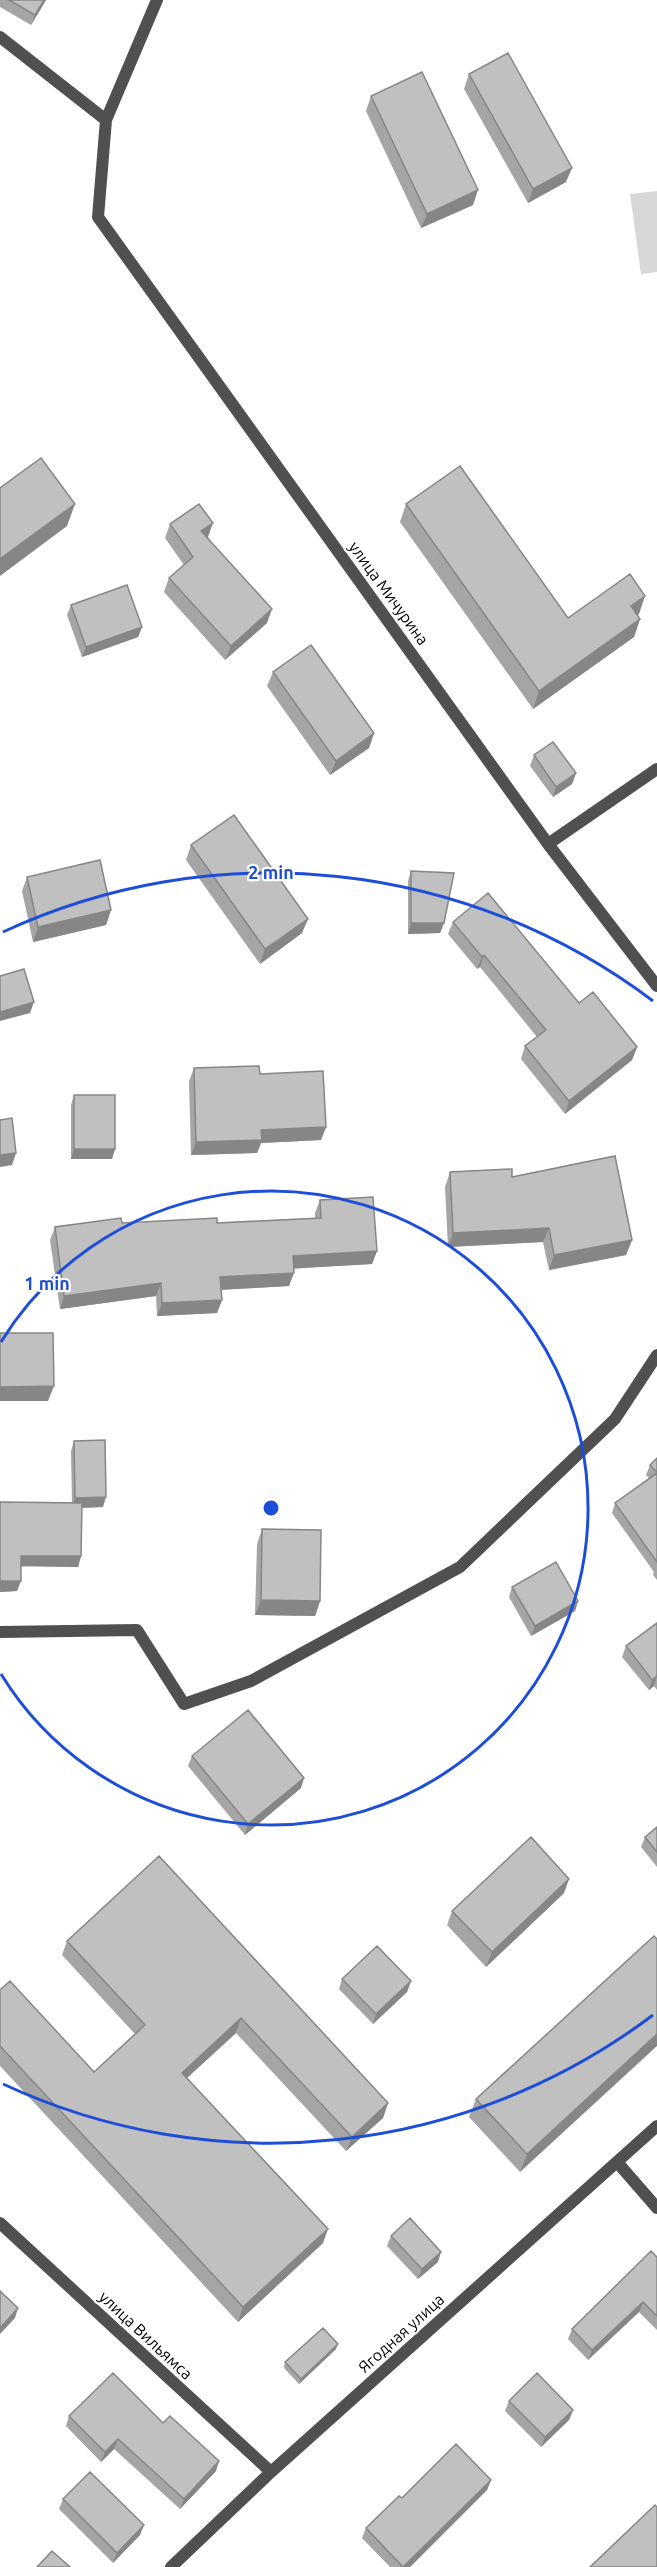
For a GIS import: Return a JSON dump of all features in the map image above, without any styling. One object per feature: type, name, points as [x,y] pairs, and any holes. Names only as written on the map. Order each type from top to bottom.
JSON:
[{"type":"street","points":[[0,37],[106,120],[157,0]]},
{"type":"street","name":"улица Мичурина","points":[[106,120],[98,217],[549,844],[657,986]]},
{"type":"street","points":[[549,844],[657,769]]},
{"type":"street","points":[[0,1632],[137,1630],[184,1704],[251,1680],[460,1567],[615,1419],[657,1355]]},
{"type":"street","name":"Ягодная улица","points":[[171,2567],[271,2472],[657,2126]]},
{"type":"street","points":[[617,2163],[657,2208]]},
{"type":"street","name":"улица Вильямса","points":[[0,2223],[271,2472]]},
{"type":"shaded area","points":[[657,191],[657,272],[641,274],[630,194]]},
{"type":"building","points":[[9,0],[44,0],[35,15]]},
{"type":"building","points":[[508,53],[572,168],[533,189],[469,74]]},
{"type":"building","points":[[422,72],[478,190],[427,214],[371,96]]},
{"type":"building","points":[[41,458],[75,504],[0,559],[0,488]]},
{"type":"building","points":[[460,466],[568,618],[630,574],[645,596],[631,606],[640,619],[539,691],[406,504]]},
{"type":"building","points":[[199,504],[213,523],[201,531],[272,609],[231,646],[169,578],[193,557],[170,524]]},
{"type":"building","points":[[127,585],[142,627],[86,647],[71,605]]},
{"type":"building","points":[[311,645],[374,733],[336,761],[273,672]]},
{"type":"building","points":[[553,742],[576,773],[556,787],[534,755]]},
{"type":"building","points":[[234,815],[308,919],[265,949],[191,845]]},
{"type":"building","points":[[100,860],[111,910],[38,927],[27,877]]},
{"type":"building","points":[[411,871],[454,873],[444,923],[411,923]]},
{"type":"building","points":[[488,893],[579,1003],[593,992],[637,1047],[569,1101],[525,1046],[546,1030],[484,955],[482,957],[453,922]]},
{"type":"building","points":[[24,969],[34,1002],[0,1012],[0,976]]},
{"type":"building","points":[[259,1066],[260,1074],[323,1071],[326,1127],[261,1130],[262,1140],[196,1142],[194,1068]]},
{"type":"building","points":[[74,1095],[115,1095],[115,1149],[74,1149]]},
{"type":"building","points":[[12,1118],[16,1153],[0,1155],[0,1120]]},
{"type":"building","points":[[615,1156],[632,1240],[554,1255],[549,1228],[453,1233],[450,1172],[512,1169],[512,1177]]},
{"type":"building","points":[[373,1197],[377,1251],[293,1256],[294,1273],[220,1277],[222,1300],[162,1303],[161,1283],[64,1296],[55,1227],[121,1218],[122,1223],[217,1218],[217,1223],[321,1218],[320,1200]]},
{"type":"building","points":[[0,1333],[53,1333],[54,1386],[0,1387]]},
{"type":"building","points":[[105,1440],[106,1497],[75,1498],[74,1441]]},
{"type":"building","points":[[657,1458],[657,1472],[650,1465]]},
{"type":"building","points":[[657,1473],[657,1562],[615,1503]]},
{"type":"building","points":[[0,1502],[82,1503],[81,1556],[21,1556],[21,1581],[0,1581]]},
{"type":"building","points":[[262,1529],[321,1530],[320,1601],[261,1600]]},
{"type":"building","points":[[556,1562],[578,1601],[535,1626],[512,1587]]},
{"type":"building","points":[[657,1623],[657,1676],[652,1680],[626,1646]]},
{"type":"building","points":[[248,1710],[304,1778],[248,1824],[192,1756]]},
{"type":"building","points":[[657,1827],[657,1852],[645,1837]]},
{"type":"building","points":[[531,1837],[569,1879],[492,1952],[452,1911]]},
{"type":"building","points":[[159,1856],[388,2103],[352,2137],[241,2018],[182,2073],[328,2229],[243,2307],[0,2046],[0,1990],[10,1981],[94,2072],[145,2025],[67,1941]]},
{"type":"building","points":[[654,1936],[657,1939],[657,2034],[527,2154],[476,2099]]},
{"type":"building","points":[[377,1946],[411,1981],[376,2014],[342,1979]]},
{"type":"building","points":[[410,2218],[441,2252],[422,2269],[391,2236]]},
{"type":"building","points":[[651,2251],[657,2257],[657,2316],[643,2302],[592,2350],[572,2329]]},
{"type":"building","points":[[0,2291],[18,2308],[0,2328]]},
{"type":"building","points":[[323,2328],[338,2344],[301,2379],[285,2362]]},
{"type":"building","points":[[113,2373],[163,2423],[170,2416],[219,2461],[184,2499],[118,2439],[105,2452],[69,2416]]},
{"type":"building","points":[[537,2373],[573,2410],[545,2437],[509,2401]]},
{"type":"building","points":[[456,2444],[491,2480],[403,2567],[366,2528],[399,2496],[402,2498]]},
{"type":"building","points":[[90,2472],[144,2525],[117,2553],[63,2499]]},
{"type":"building","points":[[655,2505],[657,2507],[657,2567],[590,2567]]},
{"type":"building","points":[[52,2551],[70,2567],[37,2567]]}]
